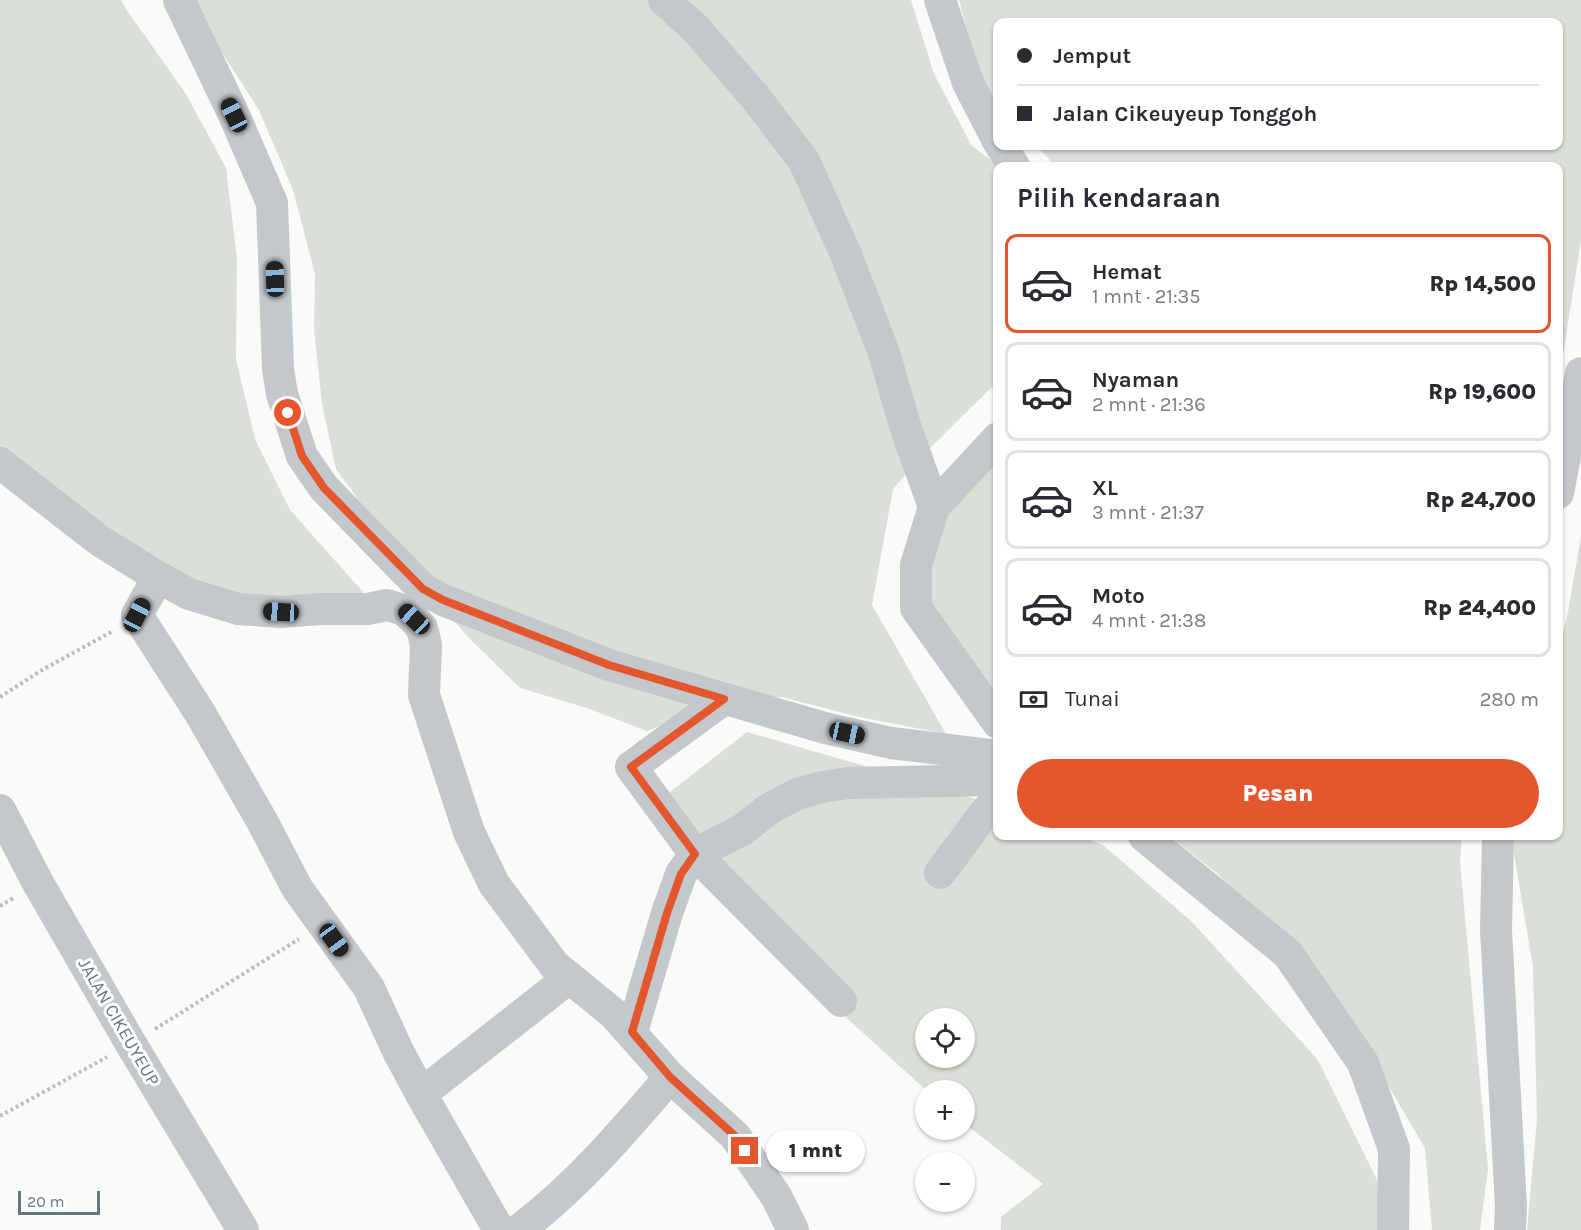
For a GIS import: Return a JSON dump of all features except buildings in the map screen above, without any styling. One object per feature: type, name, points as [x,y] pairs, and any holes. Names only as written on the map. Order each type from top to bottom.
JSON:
[{"type":"street","points":[[179,0],[271,199],[278,369],[282,394],[302,456],[324,488],[423,589],[443,600],[609,665],[724,699],[825,728],[891,743],[993,755]]},
{"type":"street","points":[[664,0],[696,29],[755,97],[804,161],[848,257],[884,353],[906,429],[934,507]]},
{"type":"street","points":[[940,0],[968,83],[993,131]]},
{"type":"street","points":[[1563,467],[1581,373]]},
{"type":"street","points":[[993,443],[934,507],[916,565],[916,608],[993,716]]},
{"type":"street","points":[[0,464],[100,541],[158,578],[189,594],[238,609],[281,612],[368,609],[387,604],[404,610],[414,619],[422,628],[426,645],[424,695],[469,832],[494,884],[555,966],[614,1014],[670,1077],[735,1136],[776,1196],[793,1230]]},
{"type":"street","points":[[158,578],[137,615],[200,713],[262,821],[297,888],[369,988],[421,1094],[499,1230]]},
{"type":"street","points":[[724,699],[631,767],[695,854],[841,1001]]},
{"type":"street","points":[[632,1032],[667,913],[681,874],[695,854],[742,830],[769,809],[797,794],[822,787],[848,783],[993,780]]},
{"type":"street","points":[[940,873],[993,804]]},
{"type":"street","name":"JALAN CIKEUYEUP","points":[[0,810],[38,883],[131,1044],[243,1230]]},
{"type":"street","points":[[1149,840],[1288,954],[1363,1063],[1394,1149],[1393,1230]]},
{"type":"street","points":[[1498,840],[1496,930],[1511,1207],[1510,1230]]},
{"type":"street","points":[[421,1094],[568,978]]},
{"type":"street","points":[[519,1230],[543,1212],[602,1155],[670,1077]]},
{"type":"path","points":[[0,697],[42,670],[126,624],[137,615]]},
{"type":"path","points":[[0,1116],[131,1044],[322,924]]},
{"type":"shaded area","points":[[0,0],[121,0],[186,94],[226,168],[237,259],[236,359],[255,439],[290,510],[363,592],[350,616],[257,623],[0,473]]},
{"type":"shaded area","points":[[188,0],[911,0],[934,74],[972,146],[994,162],[993,386],[927,451],[893,489],[872,605],[946,734],[855,716],[782,697],[726,696],[699,712],[647,731],[587,708],[520,688],[467,636],[393,547],[336,469],[322,404],[314,329],[315,274],[293,190],[259,110]]},
{"type":"shaded area","points":[[959,0],[1581,0],[1581,240],[1563,355],[1563,162],[1052,162],[1040,150],[1563,150],[1563,18],[993,18],[993,99],[982,87]]},
{"type":"shaded area","points":[[993,453],[993,702],[922,605],[934,515]]},
{"type":"shaded area","points":[[1581,536],[1581,1230],[1527,1230],[1537,1119],[1533,967],[1512,840],[1563,840],[1563,632]]},
{"type":"shaded area","points":[[747,732],[993,805],[993,840],[1090,840],[1103,845],[1192,922],[1318,1060],[1381,1188],[1379,1230],[1001,1230],[1001,1217],[1043,1184],[975,1132],[975,1080],[915,1080],[840,1012],[666,795]]},
{"type":"shaded area","points":[[1175,840],[1462,840],[1460,862],[1488,1169],[1480,1230],[1432,1230],[1425,1148],[1369,1053],[1297,957],[1218,874]]},
{"type":"route","points":[[288,413],[302,456],[324,488],[423,589],[443,600],[609,665],[724,699],[631,767],[695,854],[681,874],[667,913],[632,1032],[670,1077],[735,1136],[745,1151]]}]
